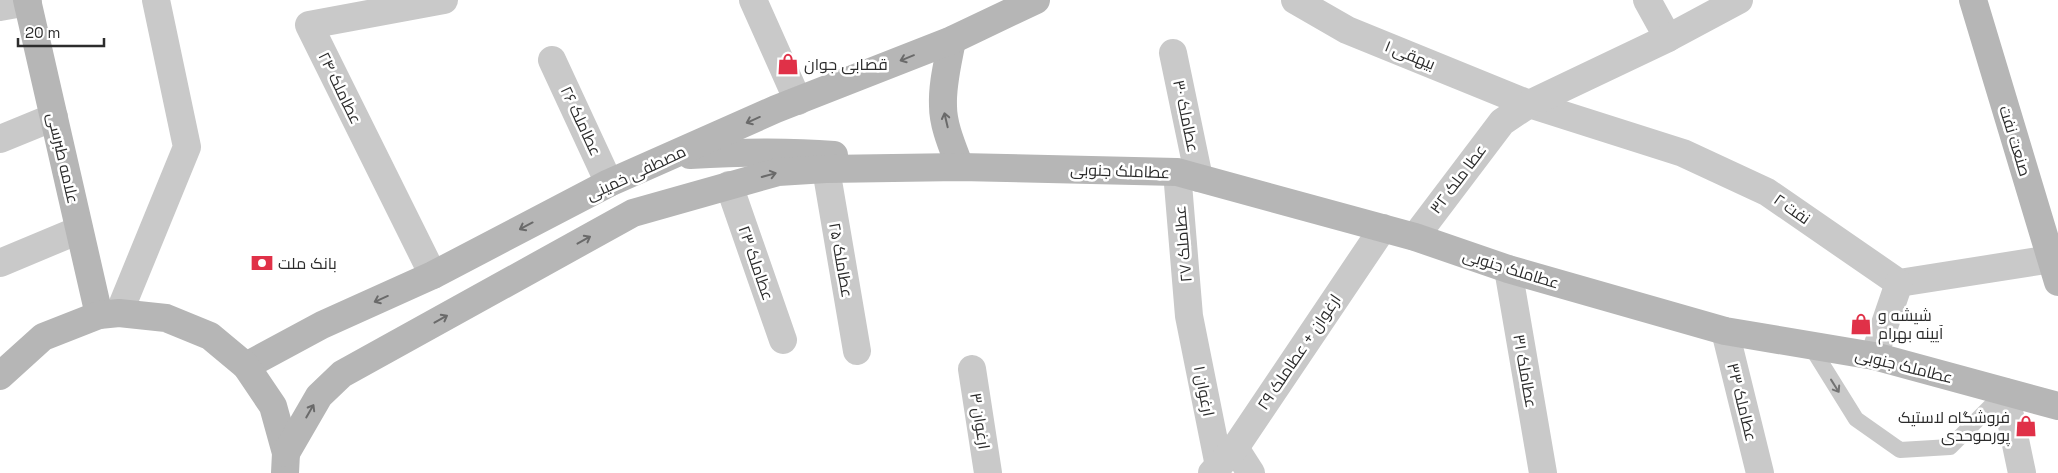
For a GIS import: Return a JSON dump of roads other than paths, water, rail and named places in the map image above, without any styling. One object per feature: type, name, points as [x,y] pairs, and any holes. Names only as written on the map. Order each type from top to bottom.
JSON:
[{"type":"main road","name":"مصطفی خمینی","points":[[246,366],[322,326],[433,275],[609,183],[798,101],[952,40],[1036,0]]},
{"type":"main road","name":"صنعت نفت","points":[[1972,0],[2056,267]]},
{"type":"main road","name":"علامه طبرسی","points":[[27,1],[79,230],[109,314]]},
{"type":"main road","points":[[952,40],[946,70],[943,108],[950,140],[960,167]]},
{"type":"main road","points":[[672,156],[752,151],[796,152],[960,167]]},
{"type":"main road","points":[[285,463],[318,396],[342,374],[633,213],[778,172],[826,169],[960,167]]},
{"type":"main road","name":"عطاملک جنوبی","points":[[960,167],[1188,175],[1415,237],[1508,270],[1725,331],[1874,356],[2058,406]]},
{"type":"main road","points":[[0,376],[43,337],[109,314],[166,318],[210,336],[246,366],[273,406],[285,463]]},
{"type":"street","points":[[109,314],[187,147],[156,0]]},
{"type":"street","name":"عطاملک ۲۴","points":[[433,275],[308,25],[444,0]]},
{"type":"street","points":[[753,0],[798,101]]},
{"type":"street","name":"بیهقی ۱","points":[[1295,0],[1347,30],[1529,104]]},
{"type":"street","points":[[1646,0],[1668,38]]},
{"type":"street","name":"عطا ملک ۳۲","points":[[1415,237],[1502,122],[1529,104],[1668,38],[1739,0]]},
{"type":"street","points":[[0,7],[27,1]]},
{"type":"street","name":"عطاملک ۳۰","points":[[1173,53],[1188,175]]},
{"type":"street","name":"عطاملک ۲۶","points":[[552,60],[609,183]]},
{"type":"street","name":"نفت ۲","points":[[1529,104],[1683,153],[1767,192],[1899,283]]},
{"type":"street","points":[[0,139],[54,117]]},
{"type":"street","name":"عطاملک ۲۵","points":[[826,169],[856,350]]},
{"type":"street","name":"عطاملک ۲۷","points":[[1188,175],[1189,316]]},
{"type":"street","name":"عطاملک ۲۳","points":[[729,185],[783,340]]},
{"type":"street","name":"ارغوان + عطاملک ۲۹","points":[[1222,462],[1383,228]]},
{"type":"street","points":[[0,263],[79,230]]},
{"type":"street","points":[[1874,356],[1899,283],[2056,267]]},
{"type":"street","name":"عطاملک ۳۱","points":[[1508,270],[1543,473]]},
{"type":"street","name":"ارغوان ۱","points":[[1189,316],[1222,462]]},
{"type":"street","name":"عطاملک ۳۳","points":[[1725,331],[1760,473]]},
{"type":"street","name":"ارغوان ۳","points":[[972,369],[988,473]]},
{"type":"street","points":[[2005,392],[2022,473]]},
{"type":"street","points":[[1222,462],[1251,473]]},
{"type":"lane","points":[[1810,345],[1856,418],[1900,450],[1950,447],[2005,392]]},
{"type":"place","name":"قصابی جوان","points":[[788,64]]},
{"type":"place","name":"بانک ملت","points":[[262,263]]},
{"type":"place","name":"شیشه و آیینه بهرام","points":[[1861,324]]},
{"type":"place","name":"فروشگاه لاستیک پورموحدی","points":[[2026,426]]}]
